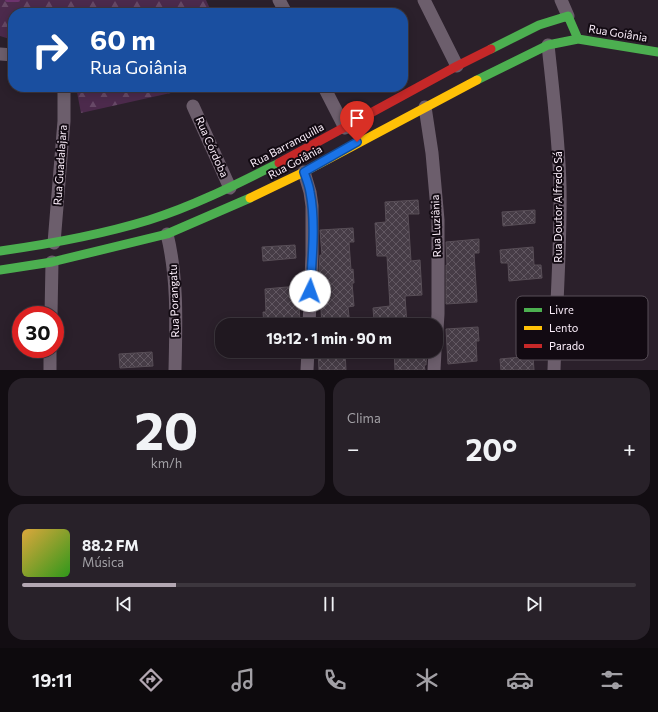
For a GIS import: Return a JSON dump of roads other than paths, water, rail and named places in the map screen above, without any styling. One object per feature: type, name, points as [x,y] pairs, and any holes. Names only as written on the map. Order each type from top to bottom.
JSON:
[{"type":"street","points":[[424,0],[456,66]]},
{"type":"street","points":[[561,0],[578,39]]},
{"type":"street","name":"Rua Barranquilla","points":[[0,251],[54,243],[149,220],[230,188],[345,128],[456,66],[539,24],[568,16]]},
{"type":"street","name":"Rua Goiânia","points":[[0,270],[52,262],[161,235],[234,206],[304,172],[515,60],[548,45],[578,39],[658,52]]},
{"type":"street","name":"Rua Doutor Alfredo Sá","points":[[548,45],[559,154],[560,188],[557,296]]},
{"type":"street","name":"Rua Guadalajara","points":[[54,243],[64,122],[64,92]]},
{"type":"street","points":[[327,92],[345,128]]},
{"type":"street","name":"Rua Córdoba","points":[[193,106],[230,188]]},
{"type":"street","name":"Rua Luziânia","points":[[425,107],[433,166],[438,220],[438,318]]},
{"type":"street","points":[[304,172],[310,192],[312,218],[309,318]]},
{"type":"street","points":[[149,220],[161,235]]},
{"type":"street","name":"Rua Porangatu","points":[[161,235],[173,264],[176,292],[175,370]]},
{"type":"street","points":[[51,306],[52,262]]},
{"type":"street","points":[[50,358],[50,370]]},
{"type":"street","points":[[307,370],[308,358]]},
{"type":"street","points":[[434,370],[435,358]]},
{"type":"street","name":"Rua Doutor Alfredo Sá","points":[[554,360],[554,370]]},
{"type":"waterway","points":[[7,0],[18,0]]}]
